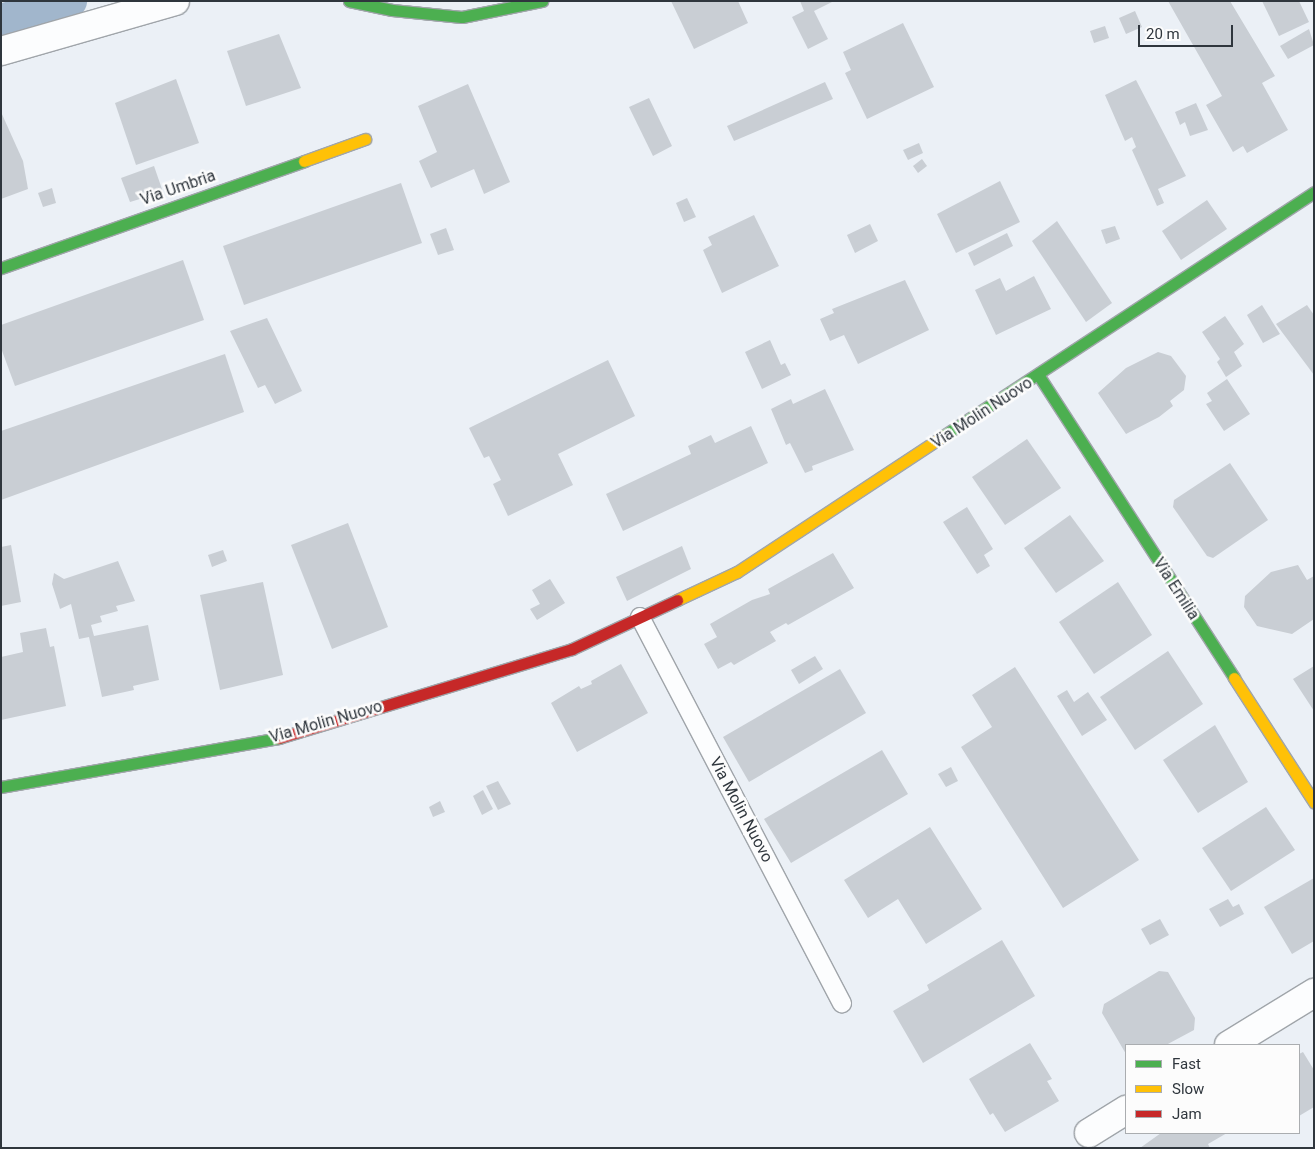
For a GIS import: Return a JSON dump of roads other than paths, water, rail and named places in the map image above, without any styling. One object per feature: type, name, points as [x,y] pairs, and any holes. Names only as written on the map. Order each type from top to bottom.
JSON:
[{"type":"main road","points":[[349,1],[392,10],[462,17],[542,1]]},
{"type":"main road","name":"Via Umbria","points":[[1,268],[365,140]]},
{"type":"main road","name":"Via Molin Nuovo","points":[[1,787],[274,739],[572,649],[737,572],[1039,376],[1314,192]]},
{"type":"main road","name":"Via Emilia","points":[[1039,376],[1314,802]]},
{"type":"street","points":[[1,51],[175,1]]},
{"type":"street","points":[[1231,1044],[1314,992]]},
{"type":"street","points":[[1090,1133],[1125,1111]]},
{"type":"lane","name":"Via Molin Nuovo","points":[[640,617],[842,1003]]},
{"type":"waterway","points":[[1,21],[70,1]]}]
